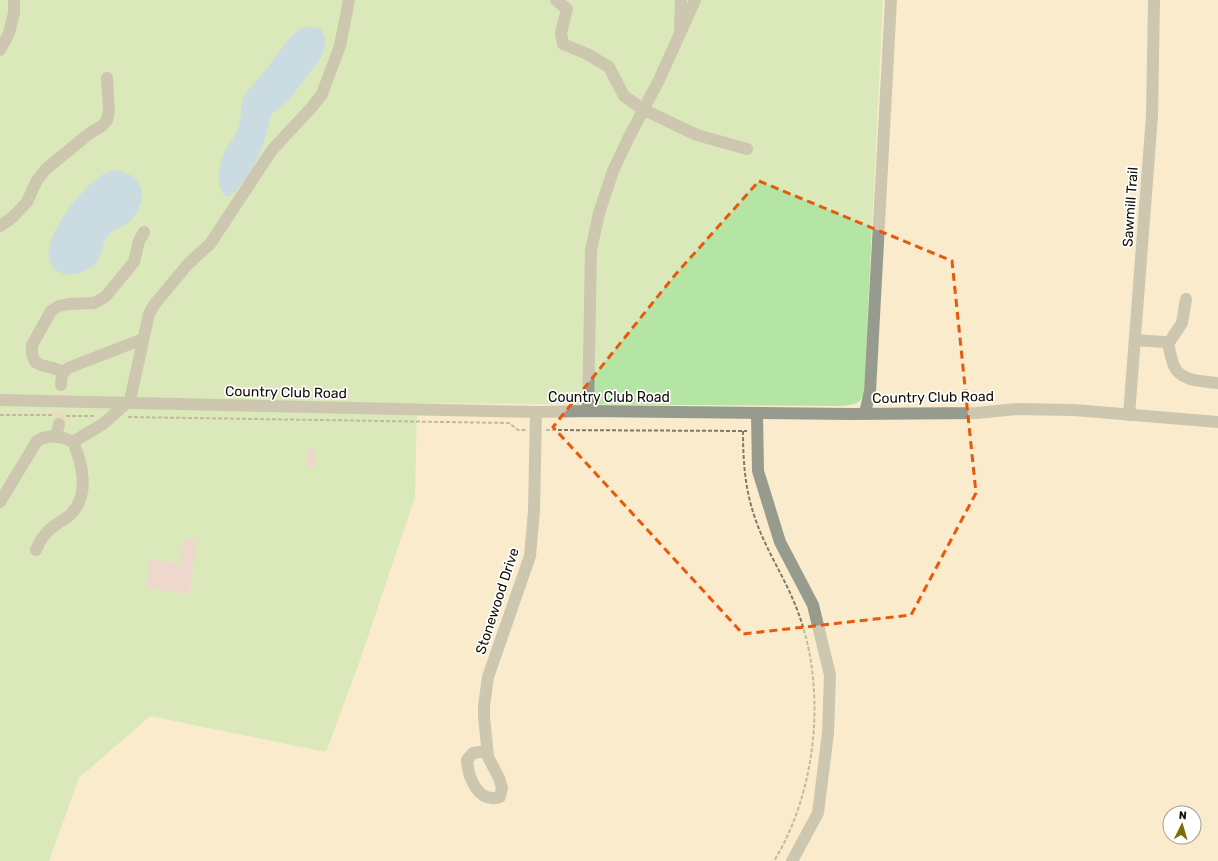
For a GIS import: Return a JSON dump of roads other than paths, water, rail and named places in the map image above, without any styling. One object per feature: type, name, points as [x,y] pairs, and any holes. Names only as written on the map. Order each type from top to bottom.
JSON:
[{"type":"street","points":[[0,50],[9,33],[14,13],[14,0]]},
{"type":"street","points":[[73,442],[103,424],[110,416],[130,400],[149,314],[154,305],[188,264],[210,244],[272,150],[322,94],[340,46],[349,0]]},
{"type":"street","points":[[556,0],[567,9],[561,33],[563,44],[587,54],[609,67],[624,96],[644,110],[697,135],[747,149]]},
{"type":"street","points":[[681,0],[682,29]]},
{"type":"street","points":[[588,410],[591,250],[599,213],[613,171],[629,136],[644,110],[695,0]]},
{"type":"street","points":[[865,413],[870,391],[891,0]]},
{"type":"street","name":"Sawmill Trail","points":[[1129,416],[1152,116],[1154,0]]},
{"type":"street","points":[[0,226],[13,217],[27,202],[37,180],[46,169],[90,133],[102,126],[107,120],[109,110],[107,78]]},
{"type":"street","points":[[64,372],[40,365],[35,362],[32,354],[32,345],[51,311],[59,306],[68,304],[94,303],[105,297],[134,262],[139,241],[144,232]]},
{"type":"street","points":[[1186,299],[1182,323],[1168,344],[1173,365],[1179,374],[1189,379],[1218,383]]},
{"type":"street","points":[[61,385],[62,374],[68,368],[144,339]]},
{"type":"street","points":[[1135,340],[1164,342],[1168,344]]},
{"type":"street","name":"Country Club Road","points":[[0,400],[536,412],[588,410],[852,414],[948,413],[1017,409],[1074,410],[1129,416],[1218,422]]},
{"type":"street","name":"Stonewood Drive","points":[[487,751],[484,716],[488,677],[530,556],[534,511],[536,412]]},
{"type":"street","points":[[757,413],[758,471],[780,542],[813,604],[830,675],[828,733],[818,813],[792,861]]},
{"type":"street","points":[[56,437],[59,418]]},
{"type":"street","points":[[0,502],[37,441],[42,437],[56,437],[68,439],[73,442],[77,452],[83,479],[82,493],[78,506],[69,516],[53,527],[41,538],[36,550]]},
{"type":"water","points":[[304,27],[315,27],[321,29],[325,37],[325,44],[321,57],[289,100],[271,114],[258,159],[246,179],[229,197],[224,195],[221,191],[219,169],[224,153],[238,129],[244,95],[289,39]]},
{"type":"water","points":[[114,170],[124,172],[132,176],[138,182],[141,188],[142,196],[141,204],[137,212],[129,222],[107,236],[99,259],[92,267],[72,274],[63,274],[57,271],[50,262],[49,250],[53,236],[60,222],[69,208],[90,185],[102,175]]},
{"type":"tunnel","points":[[59,424],[61,385]]}]
